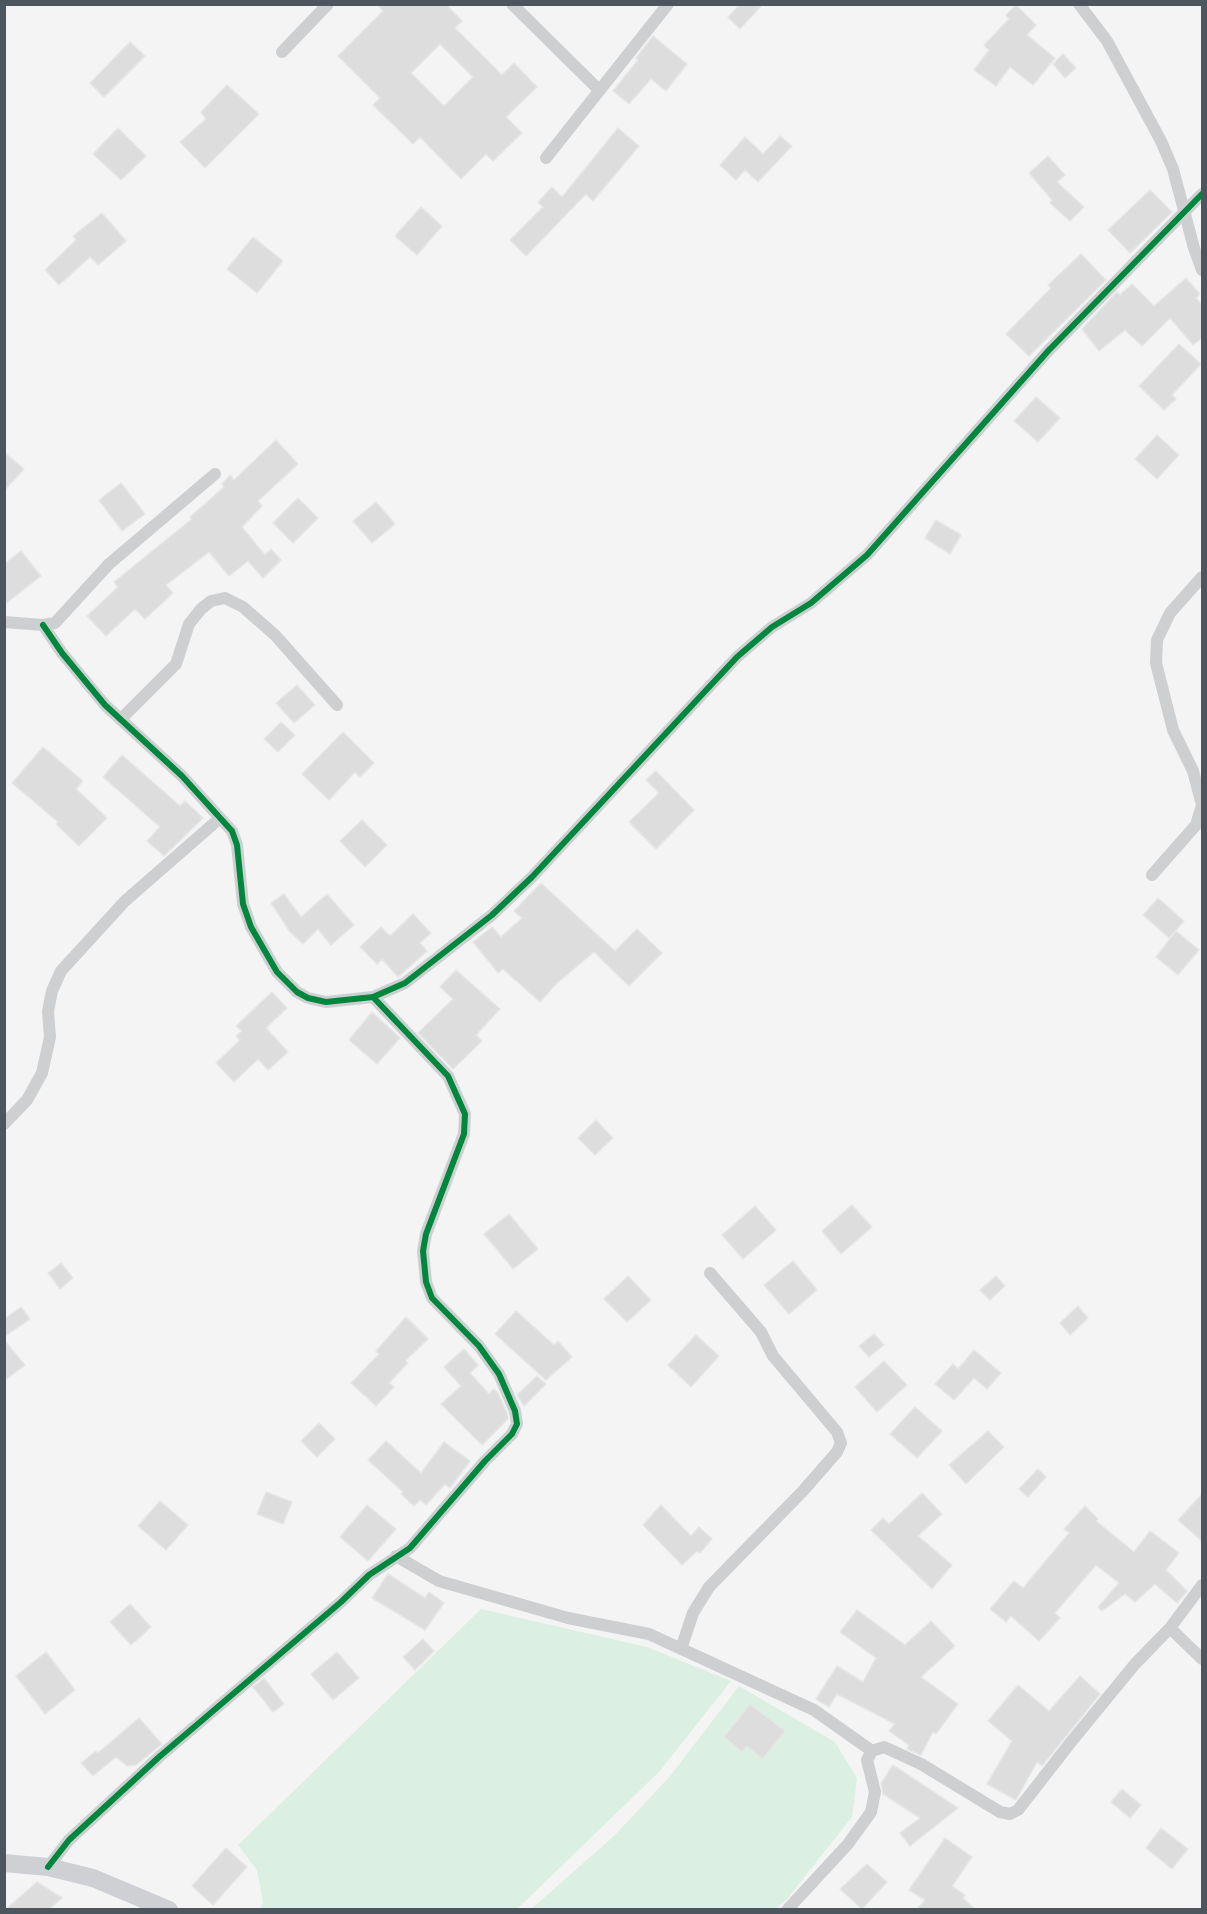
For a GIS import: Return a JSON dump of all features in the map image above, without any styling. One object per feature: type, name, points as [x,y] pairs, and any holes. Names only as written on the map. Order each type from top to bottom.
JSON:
[{"type":"street","points":[[282,51],[328,4]]},
{"type":"street","points":[[512,4],[599,90]]},
{"type":"street","points":[[546,158],[668,4]]},
{"type":"street","points":[[1079,4],[1107,41],[1161,141],[1173,169],[1203,270]]},
{"type":"street","points":[[43,625],[62,653],[121,719],[182,776],[232,831],[237,845],[243,904],[251,927],[276,972],[297,992],[308,998],[326,1002],[373,997],[405,982],[492,915],[532,877],[737,657],[772,627],[811,603],[867,555],[1049,350],[1203,194]]},
{"type":"street","points":[[4,622],[43,625],[55,623],[109,564],[215,474]]},
{"type":"street","points":[[1152,875],[1196,825],[1202,805],[1192,771],[1173,730],[1156,663],[1157,640],[1170,613],[1203,578]]},
{"type":"street","points":[[121,719],[176,664],[189,624],[201,609],[211,600],[225,598],[243,607],[275,635],[337,705]]},
{"type":"street","points":[[4,1124],[27,1100],[42,1072],[50,1037],[48,1011],[52,991],[61,971],[125,901],[219,819]]},
{"type":"street","points":[[48,1867],[69,1840],[159,1757],[341,1602],[369,1575],[410,1548],[428,1530],[484,1461],[512,1434],[517,1424],[515,1411],[499,1374],[479,1346],[432,1298],[426,1282],[423,1251],[426,1234],[464,1134],[465,1114],[448,1076],[373,997]]},
{"type":"street","points":[[681,1649],[693,1613],[709,1587],[802,1492],[837,1452],[841,1443],[837,1432],[773,1356],[761,1332],[710,1273]]},
{"type":"street","points":[[396,1556],[439,1581],[568,1618],[649,1634],[814,1710],[872,1751]]},
{"type":"street","points":[[787,1910],[848,1844],[872,1812],[875,1792],[867,1760],[872,1751],[884,1747],[912,1760],[1000,1812],[1010,1814],[1018,1810],[1135,1664],[1170,1628],[1203,1585]]},
{"type":"street","points":[[1170,1628],[1203,1659]]},
{"type":"street","points":[[4,1863],[48,1867],[93,1878],[169,1910]]},
{"type":"green space","points":[[481,1609],[647,1647],[731,1681],[659,1772],[517,1909],[260,1909],[263,1902],[257,1870],[238,1845]]},
{"type":"green space","points":[[739,1686],[835,1742],[857,1778],[852,1817],[787,1899],[776,1909],[530,1910],[614,1836],[671,1775]]},
{"type":"building","points":[[377,4],[446,4],[462,21],[455,28],[502,75],[514,63],[537,87],[506,117],[522,133],[493,161],[486,154],[461,179],[420,137],[413,144],[373,105],[380,98],[338,56],[383,11]],"holes":[[[440,44],[473,77],[444,106],[411,73]]]},
{"type":"building","points":[[740,4],[763,4],[740,29],[728,17]]},
{"type":"building","points":[[1016,5],[1036,25],[1027,35],[1055,58],[1033,85],[1010,67],[996,86],[974,70],[989,50],[984,45],[1009,19],[1006,15]]},
{"type":"building","points":[[653,36],[687,64],[666,91],[651,79],[629,104],[613,91],[638,60],[636,58]]},
{"type":"building","points":[[130,42],[145,56],[104,97],[90,83]]},
{"type":"building","points":[[1063,54],[1076,68],[1065,78],[1053,64]]},
{"type":"building","points":[[227,85],[259,114],[205,168],[180,142],[206,119],[201,112]]},
{"type":"building","points":[[118,128],[146,156],[121,180],[93,154]]},
{"type":"building","points":[[618,128],[639,146],[593,201],[586,194],[526,256],[510,240],[543,207],[538,202],[552,187],[562,197]]},
{"type":"building","points":[[780,136],[792,146],[758,182],[745,170],[736,180],[720,165],[745,137],[763,154]]},
{"type":"building","points":[[1048,156],[1065,175],[1057,182],[1084,207],[1070,221],[1050,203],[1052,200],[1029,173]]},
{"type":"building","points":[[1150,190],[1172,212],[1130,253],[1108,230]]},
{"type":"building","points":[[421,207],[442,226],[417,255],[395,236]]},
{"type":"building","points":[[102,213],[126,241],[98,265],[90,257],[59,285],[45,270],[76,240],[73,236]]},
{"type":"building","points":[[253,237],[283,261],[257,293],[227,269]]},
{"type":"building","points":[[1081,254],[1106,280],[1029,356],[1006,334],[1051,288],[1048,285]]},
{"type":"building","points":[[1186,278],[1200,294],[1196,298],[1203,306],[1203,337],[1193,345],[1170,318],[1142,346],[1125,330],[1099,351],[1082,329],[1117,292],[1120,295],[1132,284],[1154,306]]},
{"type":"building","points":[[1179,344],[1201,364],[1172,395],[1176,399],[1164,410],[1139,386]]},
{"type":"building","points":[[1036,397],[1060,418],[1038,442],[1014,421]]},
{"type":"building","points":[[1157,435],[1179,455],[1157,479],[1135,459]]},
{"type":"building","points":[[276,440],[298,464],[258,501],[262,506],[242,527],[265,555],[271,549],[281,560],[263,578],[248,561],[229,576],[209,552],[166,585],[173,593],[145,619],[135,609],[106,636],[87,616],[118,587],[114,582],[192,519],[190,517],[224,487],[222,484],[230,475],[234,480]]},
{"type":"building","points":[[4,452],[24,469],[4,491]]},
{"type":"building","points":[[121,483],[145,514],[122,531],[99,500]]},
{"type":"building","points":[[298,498],[318,518],[293,543],[273,523]]},
{"type":"building","points":[[376,502],[395,524],[372,543],[353,521]]},
{"type":"building","points":[[936,520],[961,535],[950,554],[925,538]]},
{"type":"building","points":[[21,551],[41,576],[4,605],[4,564]]},
{"type":"building","points":[[297,685],[315,705],[294,723],[276,703]]},
{"type":"building","points":[[281,722],[295,735],[278,752],[264,739]]},
{"type":"building","points":[[343,732],[374,763],[360,777],[355,772],[329,800],[302,774]]},
{"type":"building","points":[[43,747],[83,781],[76,789],[107,818],[79,846],[56,824],[58,822],[12,783]]},
{"type":"building","points":[[122,755],[180,806],[185,801],[203,818],[164,856],[147,841],[160,827],[103,777]]},
{"type":"building","points":[[656,771],[694,810],[656,849],[629,822],[659,793],[646,780]]},
{"type":"building","points":[[362,820],[387,845],[365,867],[340,841]]},
{"type":"building","points":[[541,883],[615,951],[637,929],[662,953],[629,986],[594,952],[557,983],[540,1002],[503,969],[498,973],[473,942],[492,927],[501,937],[522,918],[514,911]]},
{"type":"building","points":[[284,894],[301,917],[327,894],[354,925],[331,945],[318,929],[303,944],[290,932],[271,903]]},
{"type":"building","points":[[1158,898],[1184,921],[1169,938],[1143,915]]},
{"type":"building","points":[[413,914],[431,933],[420,943],[427,951],[398,977],[382,959],[377,964],[360,947],[381,927],[390,936]]},
{"type":"building","points":[[1176,931],[1199,950],[1178,975],[1156,957]]},
{"type":"building","points":[[456,970],[500,1009],[476,1035],[482,1041],[453,1069],[418,1033],[453,999],[440,987]]},
{"type":"building","points":[[272,992],[287,1008],[266,1028],[288,1052],[268,1070],[258,1059],[234,1082],[216,1063],[240,1040],[236,1036],[242,1031],[236,1026]]},
{"type":"building","points":[[372,1012],[400,1038],[377,1064],[349,1040]]},
{"type":"building","points":[[596,1120],[613,1138],[595,1155],[578,1138]]},
{"type":"building","points":[[852,1205],[872,1227],[841,1254],[822,1231]]},
{"type":"building","points":[[755,1206],[776,1230],[743,1259],[722,1235]]},
{"type":"building","points":[[509,1214],[538,1249],[513,1269],[484,1234]]},
{"type":"building","points":[[793,1261],[817,1290],[789,1314],[764,1285]]},
{"type":"building","points":[[61,1263],[73,1278],[60,1289],[48,1273]]},
{"type":"building","points":[[628,1276],[651,1300],[627,1322],[604,1299]]},
{"type":"building","points":[[996,1276],[1005,1286],[990,1300],[980,1290]]},
{"type":"building","points":[[1078,1306],[1088,1318],[1070,1335],[1060,1323]]},
{"type":"building","points":[[21,1307],[30,1319],[4,1337],[4,1319]]},
{"type":"building","points":[[516,1311],[554,1345],[558,1341],[572,1357],[546,1380],[495,1334]]},
{"type":"building","points":[[406,1317],[428,1339],[405,1361],[408,1363],[389,1383],[394,1387],[376,1406],[351,1383],[379,1354],[376,1351]]},
{"type":"building","points":[[874,1334],[884,1345],[869,1357],[859,1346]]},
{"type":"building","points":[[696,1335],[719,1356],[691,1387],[668,1365]]},
{"type":"building","points":[[4,1340],[25,1365],[4,1381]]},
{"type":"building","points":[[464,1349],[478,1365],[470,1373],[489,1394],[494,1389],[498,1393],[507,1413],[508,1419],[482,1445],[441,1404],[461,1386],[444,1367]]},
{"type":"building","points":[[974,1350],[1001,1373],[987,1389],[974,1378],[954,1400],[935,1384],[953,1364],[958,1369]]},
{"type":"building","points":[[884,1361],[907,1385],[877,1412],[855,1387]]},
{"type":"building","points":[[537,1376],[546,1384],[524,1406],[517,1395]]},
{"type":"building","points":[[915,1407],[942,1431],[917,1458],[890,1434]]},
{"type":"building","points":[[319,1423],[335,1439],[317,1457],[301,1441]]},
{"type":"building","points":[[988,1431],[1004,1447],[966,1484],[949,1465]]},
{"type":"building","points":[[386,1441],[421,1473],[444,1442],[470,1461],[450,1488],[445,1484],[426,1505],[420,1500],[414,1506],[401,1494],[403,1492],[368,1460]]},
{"type":"building","points":[[1038,1469],[1046,1477],[1028,1497],[1019,1489]]},
{"type":"building","points":[[266,1492],[292,1502],[283,1524],[257,1514]]},
{"type":"building","points":[[922,1493],[942,1514],[918,1536],[952,1565],[932,1589],[871,1530],[883,1518],[889,1524]]},
{"type":"building","points":[[1203,1493],[1203,1542],[1178,1520]]},
{"type":"building","points":[[160,1501],[188,1525],[166,1550],[138,1526]]},
{"type":"building","points":[[367,1505],[396,1529],[368,1561],[340,1537]]},
{"type":"building","points":[[661,1505],[691,1536],[699,1527],[712,1539],[700,1553],[697,1551],[682,1565],[643,1525]]},
{"type":"building","points":[[1085,1506],[1098,1519],[1096,1521],[1134,1552],[1150,1531],[1179,1553],[1166,1570],[1187,1591],[1177,1603],[1155,1584],[1135,1602],[1125,1594],[1102,1611],[1098,1607],[1119,1583],[1096,1565],[1055,1613],[1060,1618],[1039,1641],[1011,1616],[1006,1622],[990,1609],[1014,1581],[1023,1588],[1069,1533],[1064,1529]]},
{"type":"building","points":[[388,1574],[425,1598],[429,1592],[444,1603],[425,1630],[372,1598]]},
{"type":"building","points":[[130,1604],[151,1627],[131,1645],[110,1622]]},
{"type":"building","points":[[857,1610],[905,1645],[931,1621],[955,1646],[921,1677],[958,1704],[936,1734],[933,1732],[921,1755],[907,1749],[909,1745],[889,1731],[895,1724],[837,1694],[829,1707],[816,1699],[837,1666],[863,1682],[876,1658],[840,1632]]},
{"type":"building","points":[[423,1639],[434,1651],[415,1670],[403,1657]]},
{"type":"building","points":[[46,1652],[75,1690],[45,1714],[16,1676]]},
{"type":"building","points":[[337,1652],[359,1678],[333,1700],[311,1674]]},
{"type":"building","points":[[1080,1676],[1100,1694],[1042,1766],[1037,1762],[1016,1800],[987,1784],[1012,1741],[988,1721],[1018,1685],[1049,1711]]},
{"type":"building","points":[[264,1678],[284,1704],[273,1712],[253,1687]]},
{"type":"building","points":[[750,1704],[785,1731],[763,1759],[747,1746],[742,1752],[724,1737]]},
{"type":"building","points":[[139,1718],[162,1744],[136,1765],[127,1766],[116,1757],[93,1776],[81,1763],[96,1751],[98,1753]]},
{"type":"building","points":[[893,1765],[958,1808],[910,1846],[900,1833],[920,1818],[883,1794],[881,1783]]},
{"type":"building","points":[[1122,1789],[1141,1805],[1130,1818],[1111,1802]]},
{"type":"building","points":[[1161,1828],[1188,1849],[1172,1869],[1146,1848]]},
{"type":"building","points":[[945,1838],[972,1857],[952,1886],[965,1895],[963,1898],[976,1910],[916,1910],[925,1900],[909,1890]]},
{"type":"building","points":[[226,1848],[247,1867],[213,1905],[192,1886]]},
{"type":"building","points":[[867,1864],[887,1882],[862,1909],[840,1889]]},
{"type":"building","points":[[37,1882],[62,1898],[48,1910],[5,1910]]},
{"type":"cycle path","points":[[43,625],[62,653],[105,705],[182,776],[232,831],[237,845],[243,904],[251,927],[277,972],[297,992],[308,998],[326,1002],[373,997],[405,983],[492,915],[532,877],[737,657],[772,627],[811,603],[867,555],[1049,350],[1202,194]]},
{"type":"cycle path","points":[[48,1867],[69,1840],[159,1757],[341,1602],[369,1575],[410,1548],[485,1461],[512,1434],[517,1424],[515,1411],[499,1374],[479,1346],[432,1298],[426,1282],[423,1251],[426,1234],[464,1134],[465,1114],[448,1076],[373,997]]}]
